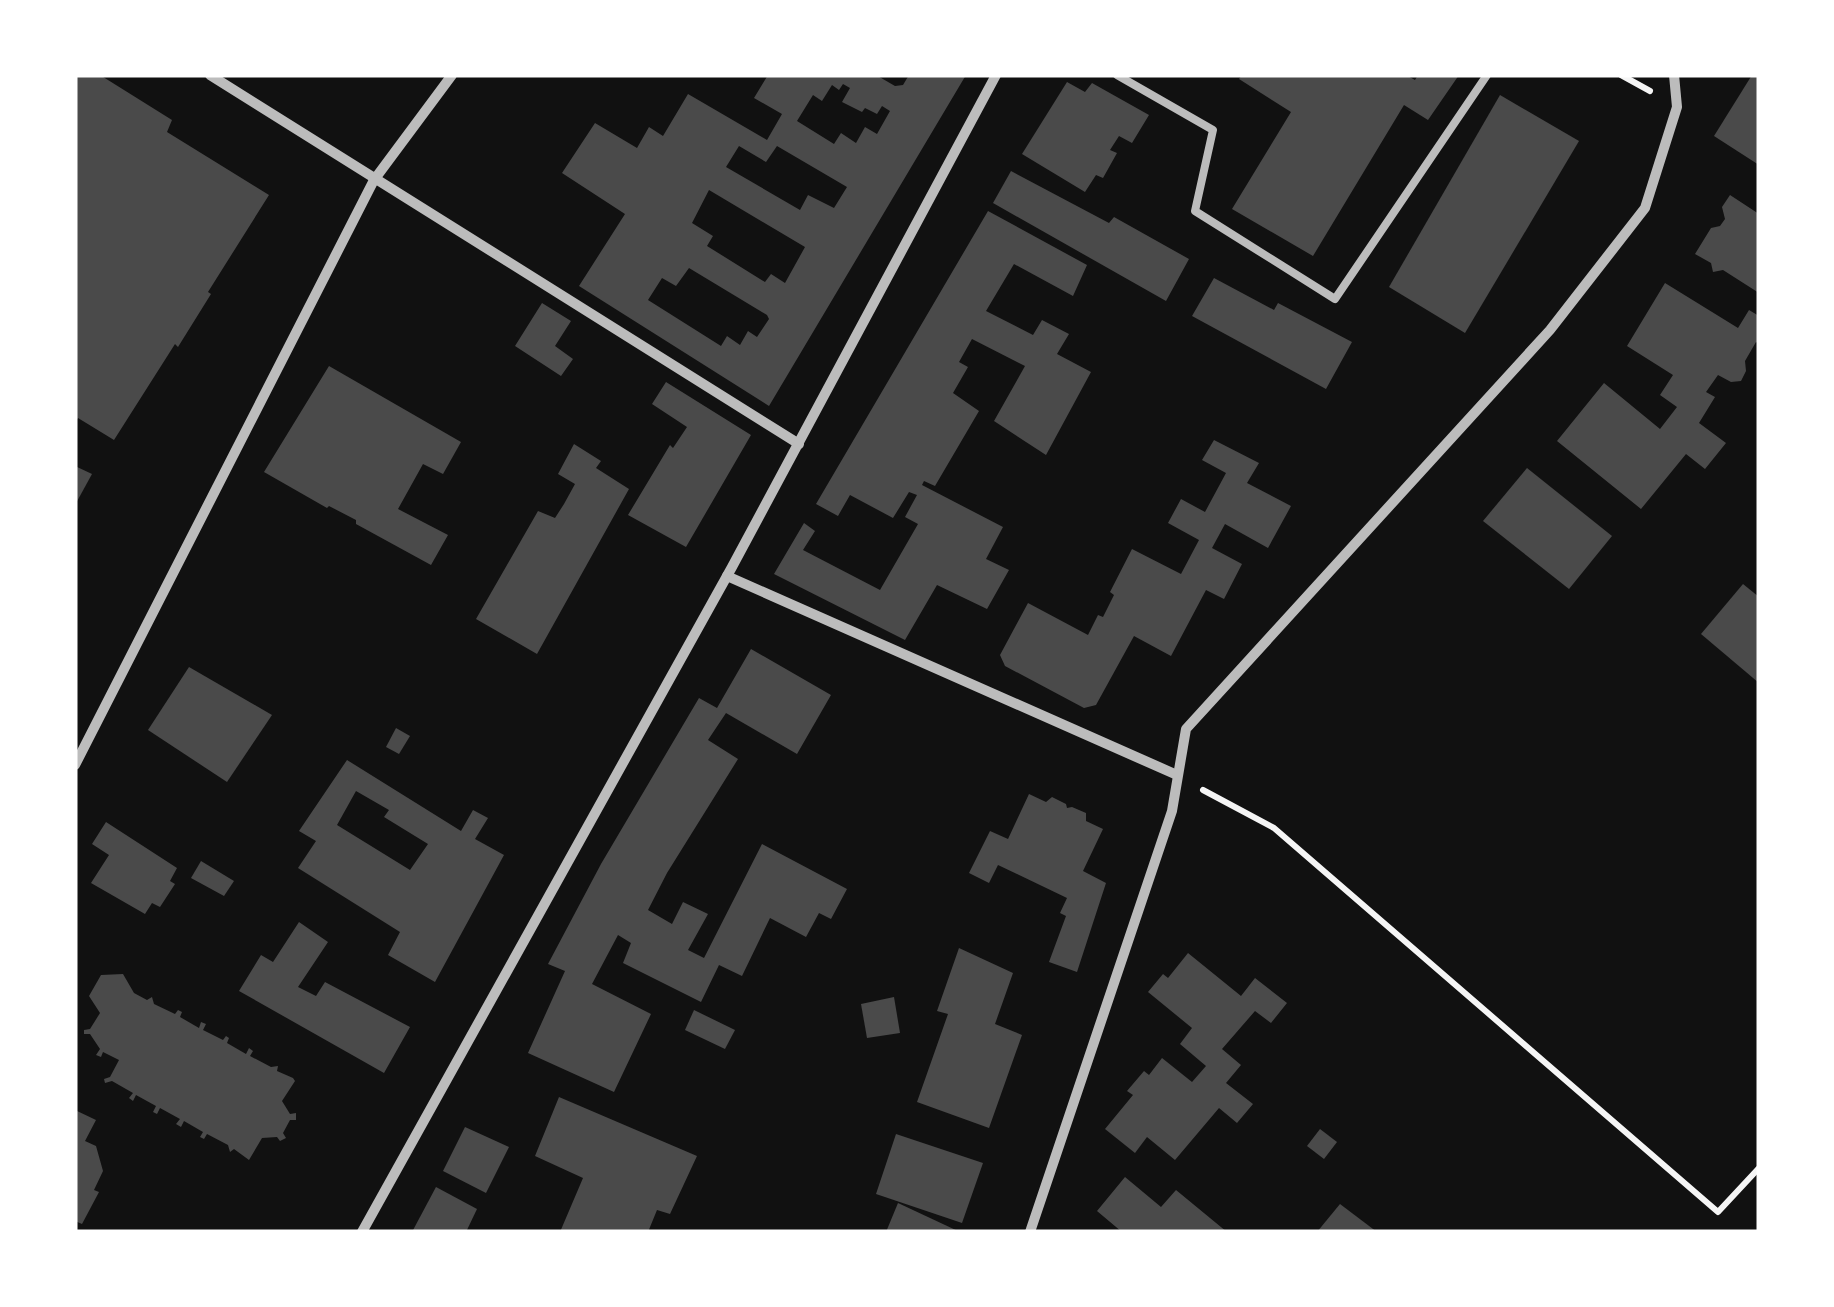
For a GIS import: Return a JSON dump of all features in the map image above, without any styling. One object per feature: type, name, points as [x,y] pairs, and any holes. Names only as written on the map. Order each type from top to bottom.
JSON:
[{"type":"street","points":[[210,75],[798,444]]},
{"type":"street","points":[[75,765],[374,180],[452,75]]},
{"type":"street","points":[[362,1232],[727,576],[996,75]]},
{"type":"street","points":[[1030,1232],[1172,811],[1186,729],[1550,330],[1645,208],[1677,107],[1674,75]]},
{"type":"street","points":[[727,576],[1177,776]]},
{"type":"lane","points":[[1117,75],[1213,130],[1195,211],[1336,299],[1487,75]]},
{"type":"path","points":[[1177,776],[1274,828],[1718,1212],[1759,1168]]},
{"type":"building","points":[[75,75],[100,75],[172,120],[167,132],[269,195],[178,347],[175,344],[114,440],[78,418],[75,422]]},
{"type":"building","points":[[768,75],[876,75],[895,86],[903,85],[909,75],[966,75],[769,406],[579,286],[625,214],[562,173],[595,123],[637,148],[649,127],[663,136],[688,94],[767,140],[782,114],[754,98]],"holes":[[[843,84],[850,88],[842,102],[862,112],[865,108],[877,114],[882,106],[890,111],[877,134],[865,127],[856,143],[841,133],[834,144],[797,121],[813,95],[822,101],[832,85],[839,90]],[[739,146],[766,162],[777,146],[847,187],[834,208],[808,195],[800,210],[726,167]],[[709,190],[805,247],[785,283],[771,274],[765,282],[707,246],[713,236],[692,223]],[[689,268],[769,319],[757,337],[748,331],[740,345],[727,336],[721,346],[648,300],[662,278],[676,286]]]},
{"type":"building","points":[[1242,75],[1406,75],[1415,80],[1418,75],[1459,75],[1428,120],[1404,105],[1313,256],[1232,209],[1291,112],[1239,79]]},
{"type":"building","points":[[1752,75],[1759,75],[1759,165],[1714,136]]},
{"type":"building","points":[[1067,82],[1085,92],[1092,83],[1149,115],[1132,143],[1119,136],[1110,150],[1117,153],[1103,178],[1096,175],[1085,192],[1022,154]]},
{"type":"building","points":[[1500,95],[1579,141],[1465,333],[1389,287]]},
{"type":"building","points":[[1011,171],[1109,223],[1114,217],[1189,259],[1166,301],[993,203]]},
{"type":"building","points":[[1730,195],[1759,214],[1759,293],[1723,270],[1713,272],[1711,263],[1695,254],[1711,228],[1720,226],[1725,219],[1722,207]]},
{"type":"building","points":[[988,211],[1087,265],[1073,296],[1014,264],[986,311],[1033,335],[1042,320],[1069,334],[1057,354],[1091,372],[1046,455],[994,421],[1025,366],[972,339],[959,362],[968,367],[953,393],[979,411],[935,486],[924,481],[922,485],[1003,527],[986,559],[1009,570],[987,609],[937,585],[905,640],[774,574],[804,523],[815,531],[803,550],[880,590],[918,524],[905,517],[917,495],[909,492],[893,518],[850,495],[838,516],[816,504]]},
{"type":"building","points":[[1214,278],[1274,310],[1278,303],[1352,342],[1326,389],[1192,316]]},
{"type":"building","points":[[1665,283],[1738,328],[1749,310],[1759,316],[1759,344],[1756,342],[1745,361],[1741,381],[1731,382],[1718,375],[1706,392],[1715,397],[1699,423],[1726,443],[1705,469],[1686,454],[1641,509],[1557,441],[1604,383],[1660,429],[1677,407],[1660,395],[1673,375],[1627,346]]},
{"type":"building","points":[[542,303],[571,321],[555,346],[573,359],[561,376],[515,346]]},
{"type":"building","points":[[329,366],[461,442],[443,474],[423,464],[398,509],[448,535],[431,565],[264,472]]},
{"type":"building","points":[[666,382],[751,435],[686,547],[628,515],[670,445],[673,448],[687,427],[652,404]]},
{"type":"building","points":[[1214,440],[1259,463],[1247,483],[1291,506],[1268,548],[1225,524],[1212,548],[1242,564],[1224,599],[1206,590],[1171,656],[1134,636],[1096,705],[1084,708],[1005,666],[1000,655],[1028,603],[1088,635],[1098,615],[1103,617],[1114,595],[1110,592],[1132,549],[1181,574],[1199,540],[1168,523],[1181,499],[1205,512],[1226,473],[1202,460]]},
{"type":"building","points":[[574,444],[601,461],[596,468],[629,489],[537,654],[476,619],[538,511],[555,518],[564,504],[575,484],[558,474]]},
{"type":"building","points":[[75,466],[92,474],[75,505]]},
{"type":"building","points":[[1527,468],[1612,536],[1569,589],[1483,521]]},
{"type":"building","points":[[1743,584],[1759,597],[1759,683],[1701,634]]},
{"type":"building","points":[[751,649],[831,695],[797,754],[726,713],[708,740],[738,759],[648,910],[672,924],[683,902],[708,914],[688,950],[704,958],[762,844],[847,889],[831,919],[819,913],[806,937],[770,918],[742,976],[719,965],[701,1002],[623,963],[631,943],[618,935],[592,984],[651,1014],[614,1092],[528,1053],[565,971],[548,964],[601,864],[699,698],[717,708]]},
{"type":"building","points":[[189,667],[272,715],[227,782],[148,730]]},
{"type":"building","points":[[396,728],[410,736],[399,754],[386,747]]},
{"type":"building","points":[[347,760],[461,831],[473,810],[488,818],[475,839],[504,855],[435,982],[388,955],[400,932],[298,868],[316,841],[299,831]],"holes":[[[356,791],[389,810],[384,817],[428,844],[410,870],[337,825]]]},
{"type":"building","points":[[1029,794],[1046,802],[1052,797],[1067,808],[1086,813],[1086,821],[1103,829],[1083,871],[1106,883],[1077,972],[1049,962],[1066,916],[1060,913],[1067,898],[998,865],[989,883],[969,873],[990,831],[1008,839]]},
{"type":"building","points":[[106,822],[177,868],[170,881],[175,884],[160,907],[152,903],[145,914],[91,883],[109,855],[92,844]]},
{"type":"building","points":[[201,861],[234,881],[224,896],[191,878]]},
{"type":"building","points":[[299,922],[328,942],[298,987],[316,996],[325,982],[410,1027],[384,1073],[239,991],[261,955],[273,962]]},
{"type":"building","points":[[959,948],[1013,973],[995,1024],[1022,1035],[989,1128],[917,1102],[948,1014],[937,1011]]},
{"type":"building","points":[[1188,953],[1241,996],[1255,978],[1287,1003],[1271,1023],[1255,1011],[1222,1049],[1241,1065],[1226,1083],[1253,1104],[1237,1123],[1219,1108],[1175,1160],[1147,1137],[1135,1153],[1105,1129],[1133,1095],[1127,1091],[1144,1071],[1149,1075],[1162,1058],[1192,1082],[1206,1066],[1180,1044],[1192,1028],[1148,992],[1163,974],[1168,978]]},
{"type":"building","points":[[123,974],[134,993],[147,1000],[152,997],[154,1004],[175,1014],[178,1010],[182,1012],[180,1017],[199,1028],[201,1022],[206,1024],[203,1030],[223,1040],[226,1036],[227,1043],[246,1054],[249,1048],[253,1051],[250,1056],[271,1067],[278,1066],[277,1071],[293,1078],[295,1081],[282,1101],[290,1114],[296,1113],[296,1120],[290,1120],[283,1133],[286,1138],[262,1138],[249,1160],[234,1149],[230,1152],[228,1145],[207,1134],[204,1139],[200,1137],[203,1132],[184,1121],[181,1127],[176,1124],[180,1119],[160,1108],[157,1114],[153,1112],[156,1106],[136,1095],[133,1101],[129,1098],[133,1093],[112,1081],[105,1083],[119,1060],[103,1052],[101,1057],[96,1055],[100,1049],[90,1034],[84,1034],[100,1013],[89,996],[101,975]]},
{"type":"building","points":[[894,997],[900,1033],[867,1038],[861,1004]]},
{"type":"building","points":[[694,1010],[735,1030],[725,1049],[685,1030]]},
{"type":"building","points":[[559,1097],[697,1156],[670,1214],[657,1210],[648,1232],[560,1232],[583,1178],[535,1156]]},
{"type":"building","points":[[75,1110],[96,1120],[85,1141],[96,1146],[103,1171],[94,1190],[99,1192],[82,1224],[75,1221]]},
{"type":"building","points":[[465,1127],[509,1147],[486,1193],[443,1171]]},
{"type":"building","points":[[1320,1129],[1337,1142],[1324,1159],[1307,1146]]},
{"type":"building","points":[[896,1134],[983,1163],[962,1223],[876,1194]]},
{"type":"building","points":[[1125,1177],[1161,1207],[1176,1190],[1227,1232],[1122,1232],[1097,1211]]},
{"type":"building","points":[[436,1187],[477,1209],[466,1232],[412,1232]]},
{"type":"building","points":[[898,1203],[960,1232],[886,1232]]},
{"type":"building","points":[[1340,1204],[1377,1232],[1317,1232]]}]
